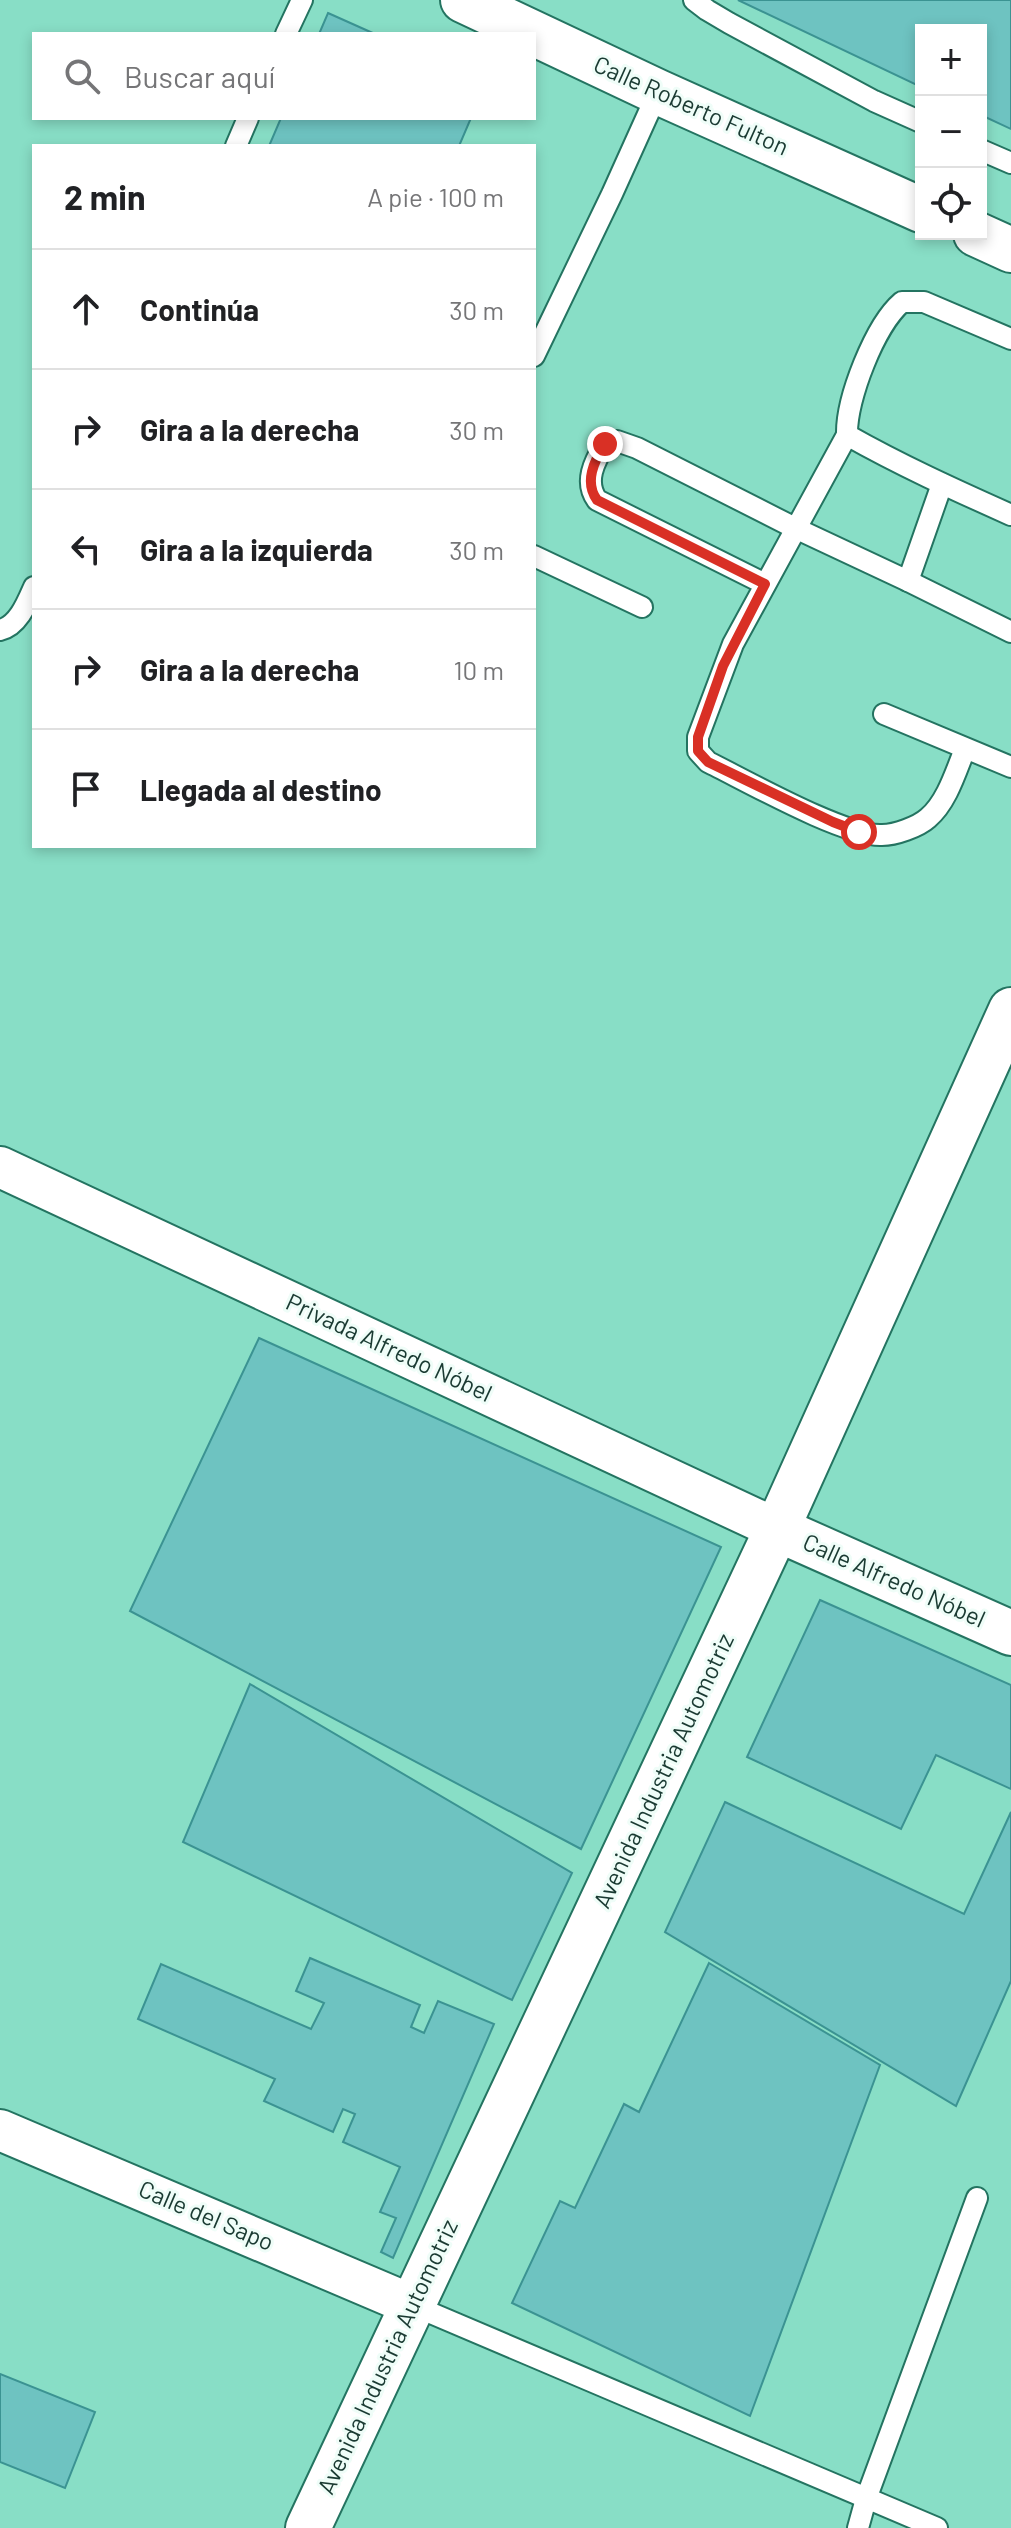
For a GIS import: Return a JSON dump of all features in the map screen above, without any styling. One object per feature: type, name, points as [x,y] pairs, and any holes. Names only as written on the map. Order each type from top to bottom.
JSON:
[{"type":"main road","name":"Calle Roberto Fulton","points":[[463,0],[531,32]]},
{"type":"main road","name":"Calle Roberto Fulton","points":[[536,34],[915,207]]},
{"type":"main road","points":[[987,239],[1011,250]]},
{"type":"main road","name":"Avenida Industria Automotriz","points":[[308,2528],[777,1529],[1011,1010]]},
{"type":"main road","name":"Calle Alfredo Nóbel","points":[[777,1529],[1011,1633]]},
{"type":"street","name":"Privada Alfredo Nóbel","points":[[0,1167],[777,1529]]},
{"type":"street","name":"Calle del Sapo","points":[[0,2130],[412,2305]]},
{"type":"lane","points":[[287,32],[302,0]]},
{"type":"lane","points":[[694,0],[729,23],[874,101],[915,119]]},
{"type":"lane","points":[[536,352],[658,92]]},
{"type":"lane","points":[[237,144],[247,120]]},
{"type":"lane","points":[[987,153],[1011,163]]},
{"type":"lane","points":[[965,749],[951,785],[926,820],[882,835],[859,832],[833,822],[708,762],[698,751],[698,737],[723,666],[847,435],[851,402],[865,362],[887,318],[902,302],[924,302],[1011,339]]},
{"type":"lane","points":[[847,435],[1011,515]]},
{"type":"lane","points":[[765,584],[597,500],[590,487],[598,456],[605,444],[614,441],[637,448],[1011,632]]},
{"type":"lane","points":[[908,581],[942,484]]},
{"type":"lane","points":[[536,557],[642,607]]},
{"type":"lane","points":[[0,630],[7,629],[17,617],[32,591]]},
{"type":"lane","points":[[884,714],[1011,767]]},
{"type":"lane","points":[[858,2528],[977,2198]]},
{"type":"lane","points":[[412,2305],[937,2528]]},
{"type":"shaded area","points":[[0,0],[1011,0],[1011,2528],[0,2528]]},
{"type":"building","points":[[738,0],[1011,0],[1011,129],[987,118],[987,24],[915,24],[915,84]]},
{"type":"building","points":[[328,13],[371,32],[320,32]]},
{"type":"building","points":[[280,120],[470,120],[460,144],[270,144]]},
{"type":"building","points":[[259,1338],[721,1547],[581,1849],[130,1611]]},
{"type":"building","points":[[820,1600],[1011,1685],[1011,1789],[936,1755],[901,1829],[747,1757]]},
{"type":"building","points":[[250,1684],[572,1873],[512,2000],[183,1842]]},
{"type":"building","points":[[725,1802],[964,1914],[1011,1812],[1011,1981],[956,2106],[665,1932]]},
{"type":"building","points":[[310,1958],[420,2005],[411,2027],[424,2033],[438,2001],[494,2024],[393,2258],[381,2252],[396,2218],[380,2212],[400,2167],[343,2142],[355,2114],[343,2109],[333,2132],[264,2101],[275,2079],[138,2019],[161,1964],[311,2029],[324,2003],[296,1991]]},
{"type":"building","points":[[709,1963],[880,2065],[750,2416],[512,2303],[560,2201],[575,2208],[624,2104],[639,2112]]},
{"type":"building","points":[[0,2374],[95,2412],[65,2488],[0,2462]]},
{"type":"route","points":[[605,444],[598,456],[590,487],[597,500],[765,584],[723,666],[698,737],[696,745],[700,756],[759,787],[859,832]]}]
